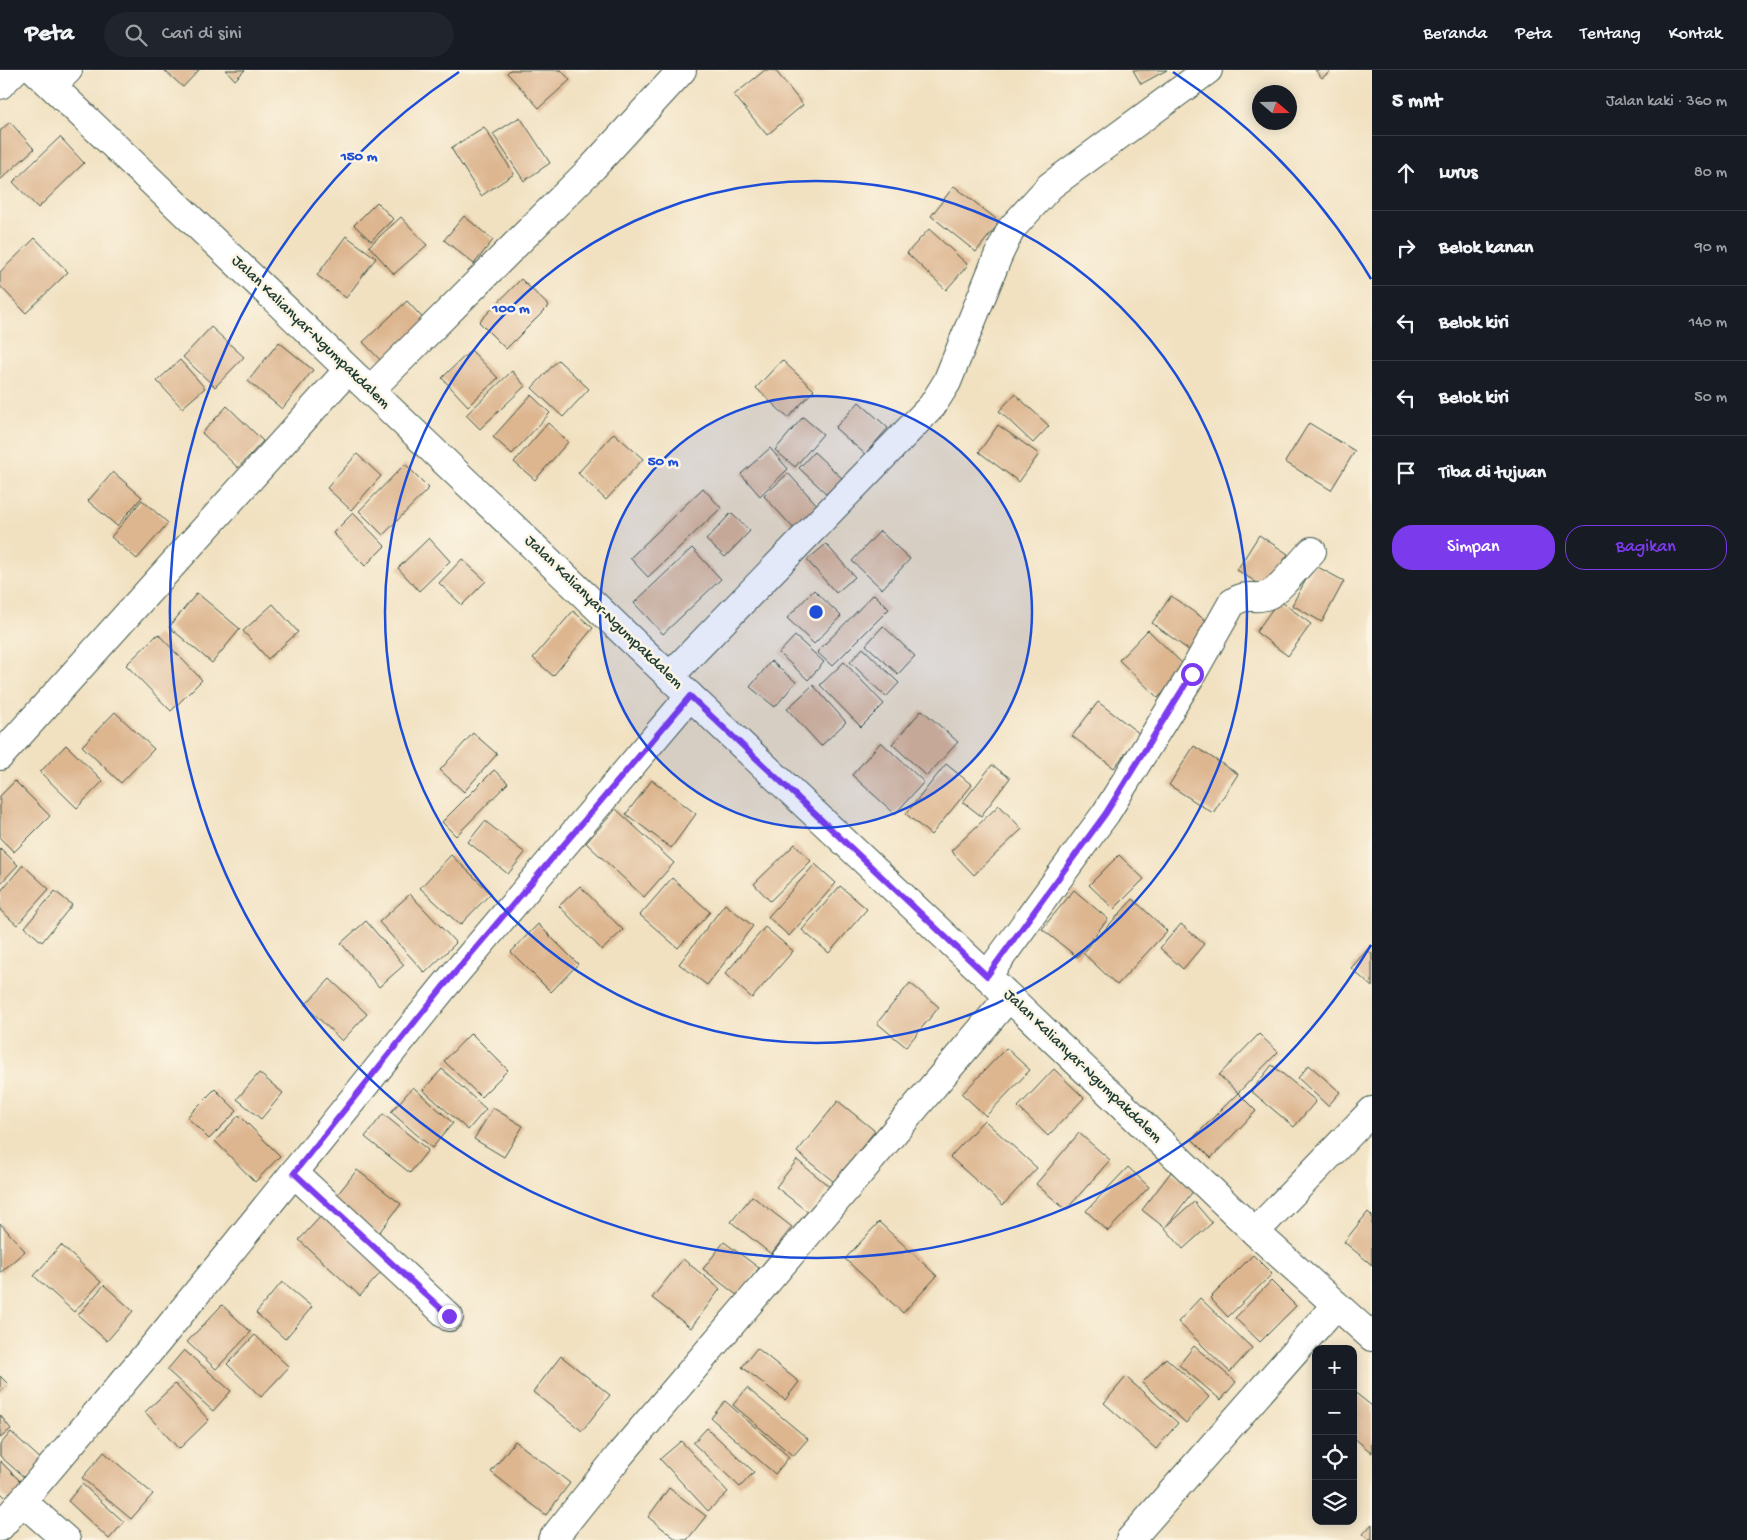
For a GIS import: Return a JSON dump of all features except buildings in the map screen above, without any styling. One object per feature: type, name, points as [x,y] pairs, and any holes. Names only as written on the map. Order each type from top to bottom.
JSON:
[{"type":"street","points":[[0,85],[15,70]]},
{"type":"street","points":[[370,390],[593,166],[682,70]]},
{"type":"street","points":[[670,676],[932,406],[947,382],[998,256],[1011,229],[1050,186],[1208,70]]},
{"type":"street","name":"Jalan Kalianyar-Ngumpakdalem","points":[[51,75],[348,370],[1254,1232],[1372,1337]]},
{"type":"street","points":[[0,756],[348,370]]},
{"type":"street","points":[[987,976],[1106,813],[1192,674],[1232,603],[1240,597],[1260,598],[1271,594],[1312,551]]},
{"type":"street","points":[[0,1527],[158,1341],[442,988],[690,696]]},
{"type":"street","points":[[552,1540],[619,1456],[1008,997]]},
{"type":"street","points":[[1254,1232],[1372,1111]]},
{"type":"street","points":[[294,1173],[449,1316]]},
{"type":"street","points":[[1130,1540],[1336,1305]]},
{"type":"street","points":[[22,1501],[66,1540]]},
{"type":"route","points":[[449,1316],[294,1173],[442,988],[690,696],[987,976],[1106,813],[1192,674]]}]
